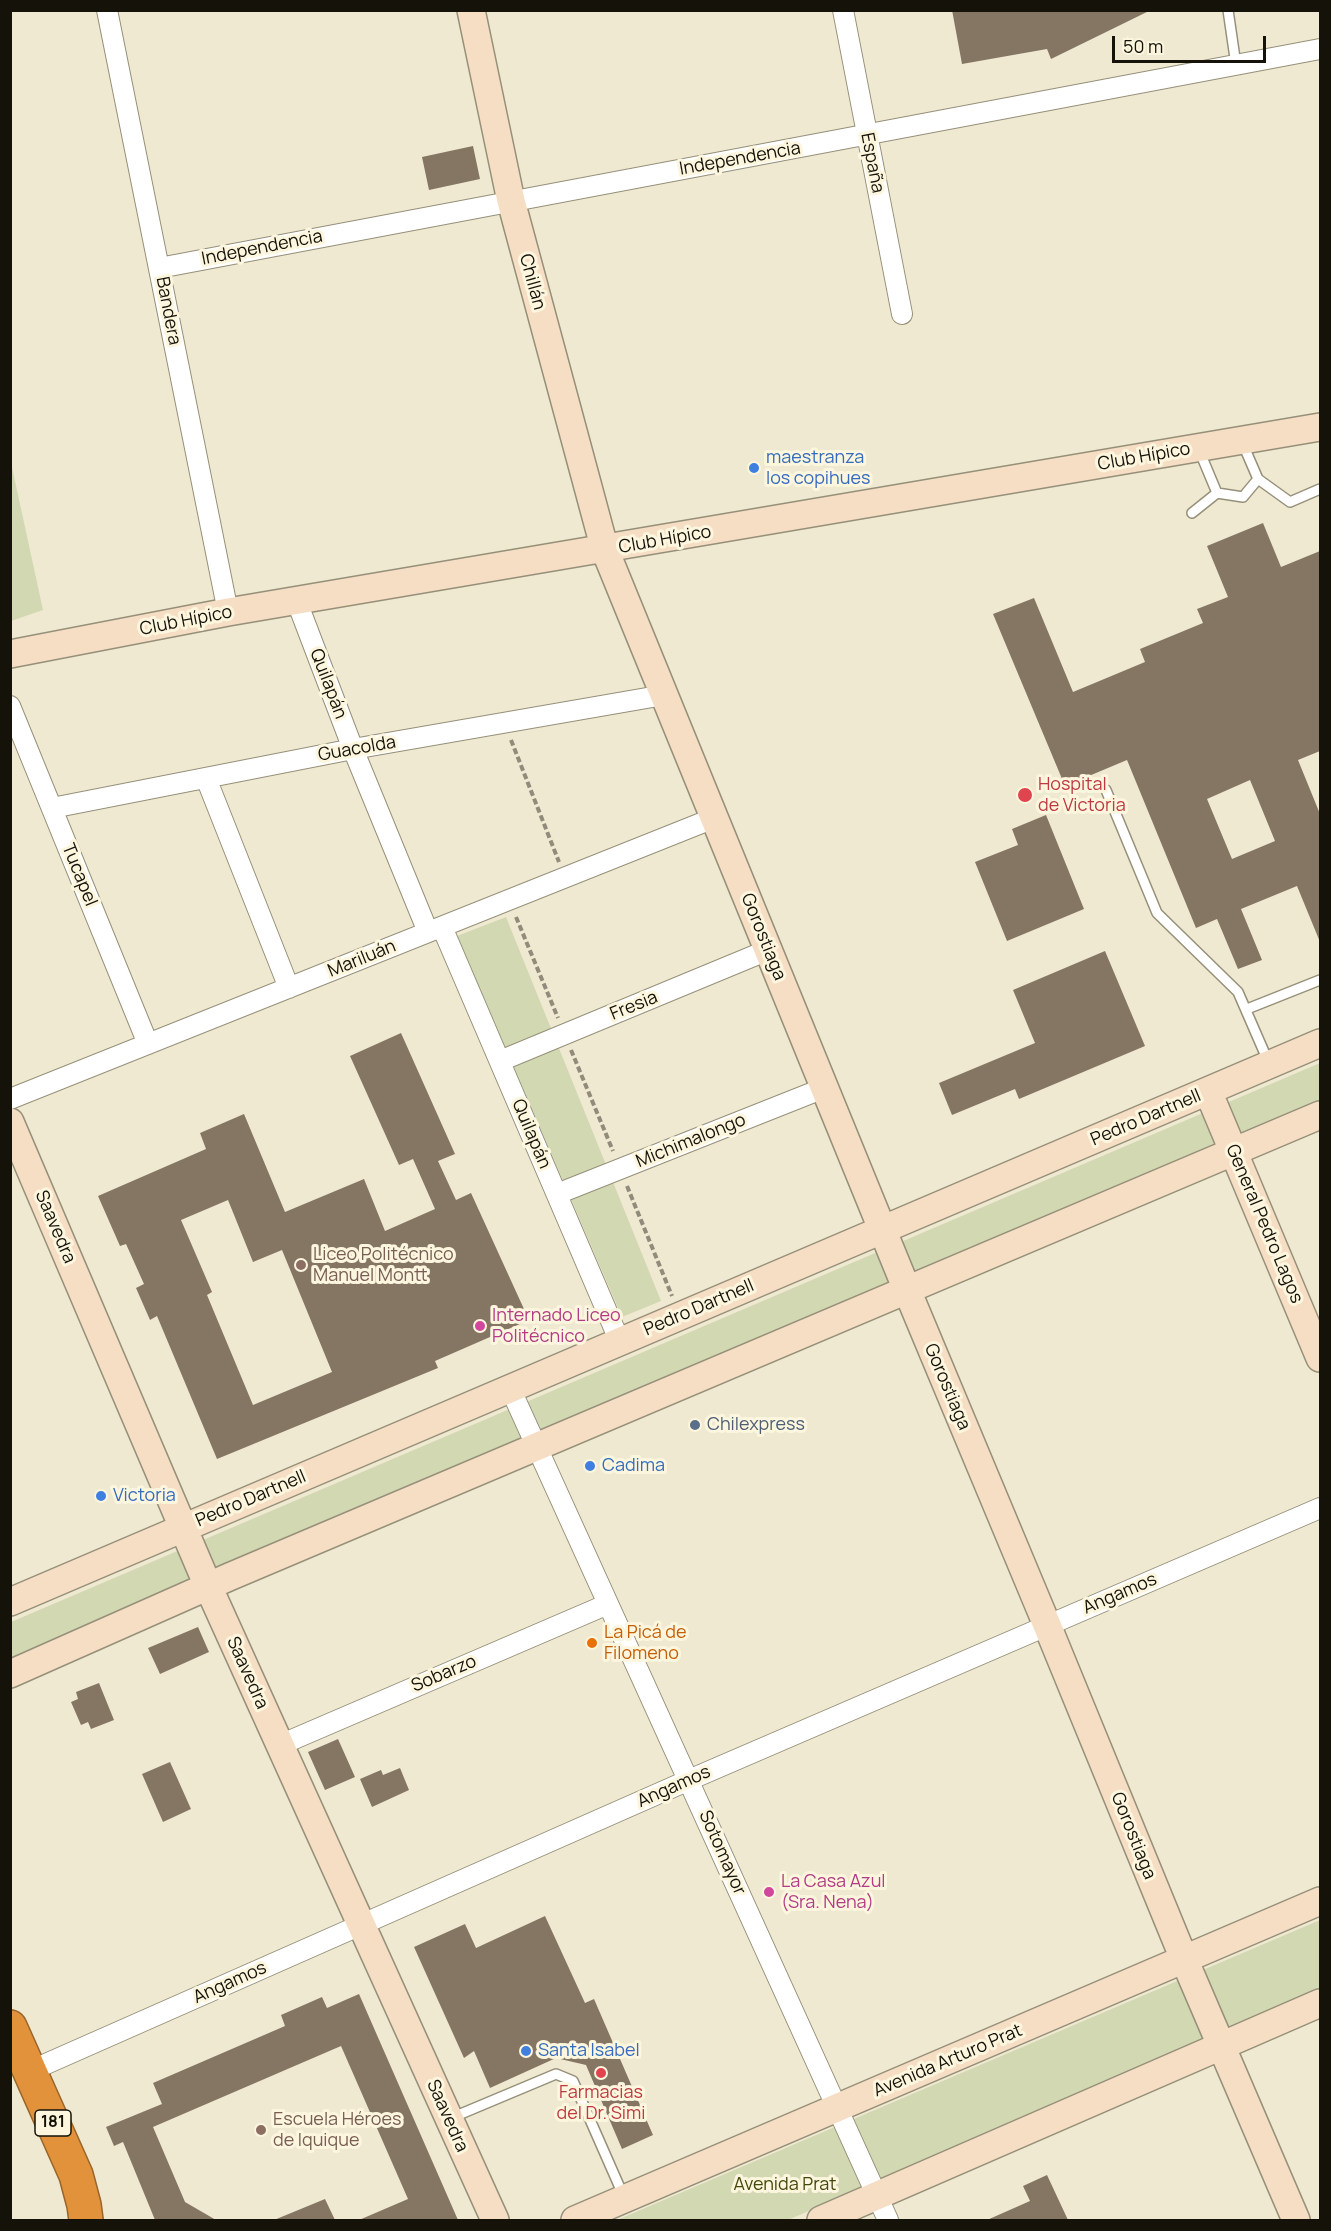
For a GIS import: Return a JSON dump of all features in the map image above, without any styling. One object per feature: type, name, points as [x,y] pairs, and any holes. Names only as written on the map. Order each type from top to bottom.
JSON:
[{"type":"highway","name":"181","points":[[10,2027],[76,2175],[86,2220]]},
{"type":"highway","points":[[76,2175],[105,2220]]},
{"type":"street","name":"Bandera","points":[[107,10],[228,612]]},
{"type":"street","name":"Chillán","points":[[471,10],[511,201],[605,550]]},
{"type":"street","name":"España","points":[[843,10],[902,315]]},
{"type":"street","name":"Independencia","points":[[159,268],[1320,49]]},
{"type":"street","name":"Club Hípico","points":[[10,654],[228,612],[605,550],[1320,427]]},
{"type":"street","name":"Gorostiaga","points":[[605,550],[882,1230],[1184,1959],[1296,2220]]},
{"type":"street","name":"Quilapán","points":[[297,602],[353,749],[435,930],[500,1061],[620,1342]]},
{"type":"street","name":"Guacolda","points":[[52,808],[353,749],[664,696]]},
{"type":"street","name":"Tucapel","points":[[10,706],[148,1044]]},
{"type":"street","points":[[206,778],[289,988]]},
{"type":"street","name":"Mariluán","points":[[10,1099],[714,818]]},
{"type":"street","name":"Fresia","points":[[500,1061],[768,950]]},
{"type":"street","name":"Pedro Dartnell","points":[[10,1602],[1320,1043]]},
{"type":"street","name":"Michimalongo","points":[[557,1194],[824,1088]]},
{"type":"street","name":"General Pedro Lagos","points":[[1208,1091],[1320,1358]]},
{"type":"street","points":[[10,1674],[208,1586],[1320,1115]]},
{"type":"street","name":"Saavedra","points":[[10,1122],[208,1586],[495,2220]]},
{"type":"street","name":"Sotomayor","points":[[510,1388],[888,2220]]},
{"type":"street","name":"Angamos","points":[[30,2072],[688,1780],[1320,1508]]},
{"type":"street","name":"Sobarzo","points":[[280,1744],[608,1604]]},
{"type":"street","name":"Avenida Arturo Prat","points":[[575,2220],[1320,1901]]},
{"type":"street","points":[[821,2220],[1320,2003]]},
{"type":"lane","points":[[1227,10],[1236,65]]},
{"type":"lane","points":[[1241,440],[1258,479],[1290,502],[1320,489]]},
{"type":"lane","points":[[1198,447],[1217,493]]},
{"type":"lane","points":[[1192,513],[1217,493],[1243,497],[1258,479]]},
{"type":"lane","points":[[1106,790],[1157,913],[1238,992],[1269,1064]]},
{"type":"lane","points":[[1246,1009],[1320,980]]},
{"type":"lane","points":[[449,2119],[556,2074],[573,2081],[625,2199]]},
{"type":"path","points":[[504,723],[566,878]]},
{"type":"path","points":[[509,900],[680,1316]]},
{"type":"green space","points":[[10,458],[43,610],[11,621],[10,621]]},
{"type":"green space","points":[[506,917],[661,1301],[622,1317],[457,936]]},
{"type":"green space","points":[[1320,1063],[1320,1105],[11,1658],[11,1622]]},
{"type":"green space","name":"Avenida Prat","points":[[1320,1920],[1320,1988],[788,2220],[617,2220]]},
{"type":"building","points":[[952,10],[1151,10],[1051,59],[1047,49],[962,64]]},
{"type":"building","points":[[473,146],[480,179],[429,190],[422,157]]},
{"type":"building","points":[[1263,523],[1281,567],[1320,551],[1320,751],[1298,760],[1320,814],[1320,942],[1297,886],[1241,909],[1262,960],[1238,969],[1217,919],[1196,928],[1127,760],[1065,786],[993,614],[1034,598],[1073,692],[1145,662],[1140,649],[1203,623],[1197,609],[1228,597],[1207,546]],"holes":[[[1250,780],[1275,841],[1232,859],[1207,799]]]},
{"type":"building","points":[[1046,815],[1084,909],[1007,941],[975,862],[1018,845],[1012,829]]},
{"type":"building","points":[[1105,951],[1145,1046],[1019,1099],[1015,1089],[952,1115],[939,1083],[1035,1043],[1013,990]]},
{"type":"building","points":[[401,1033],[455,1154],[438,1161],[456,1200],[471,1193],[529,1320],[435,1361],[438,1368],[217,1459],[157,1316],[150,1320],[136,1288],[144,1284],[126,1244],[120,1246],[98,1196],[206,1149],[200,1133],[244,1114],[285,1212],[364,1179],[385,1231],[435,1209],[413,1159],[399,1165],[350,1056]],"holes":[[[228,1200],[253,1262],[282,1250],[332,1372],[253,1405],[207,1295],[212,1292],[181,1220]]]},
{"type":"building","points":[[198,1627],[209,1652],[160,1674],[148,1648]]},
{"type":"building","points":[[99,1683],[114,1720],[91,1729],[88,1722],[81,1725],[71,1702],[78,1699],[76,1692]]},
{"type":"building","points":[[338,1739],[355,1777],[325,1790],[308,1752]]},
{"type":"building","points":[[170,1762],[191,1809],[163,1822],[142,1774]]},
{"type":"building","points":[[400,1768],[409,1790],[372,1807],[360,1779],[381,1770],[383,1775]]},
{"type":"building","points":[[545,1916],[585,2003],[594,1999],[653,2135],[622,2149],[586,2065],[556,2058],[490,2088],[474,2051],[464,2058],[414,1947],[465,1924],[476,1948]]},
{"type":"building","points":[[359,1994],[458,2220],[359,2220],[408,2199],[341,2046],[153,2127],[185,2202],[216,2220],[155,2220],[123,2142],[114,2146],[106,2127],[162,2104],[153,2083],[285,2026],[281,2015],[322,1997],[327,2008]]},
{"type":"building","points":[[1047,2175],[1068,2220],[987,2220],[1030,2201],[1023,2186]]},
{"type":"building","points":[[325,2199],[335,2220],[274,2220]]},
{"type":"place","name":"maestranza los copihues","points":[[754,468]]},
{"type":"place","name":"Hospital de Victoria","points":[[1025,795]]},
{"type":"place","name":"Liceo Politécnico Manuel Montt","points":[[301,1265]]},
{"type":"place","name":"Internado Liceo Politécnico","points":[[480,1326]]},
{"type":"place","name":"Chilexpress","points":[[695,1425]]},
{"type":"place","name":"Cadima","points":[[590,1466]]},
{"type":"place","name":"Victoria","points":[[101,1496]]},
{"type":"place","name":"La Picá de Filomeno","points":[[592,1643]]},
{"type":"place","name":"La Casa Azul (Sra. Nena)","points":[[769,1892]]},
{"type":"place","name":"Santa Isabel","points":[[526,2051]]},
{"type":"place","name":"Farmacias del Dr. Simi","points":[[601,2073]]},
{"type":"place","name":"Escuela Héroes de Iquique","points":[[261,2130]]}]
